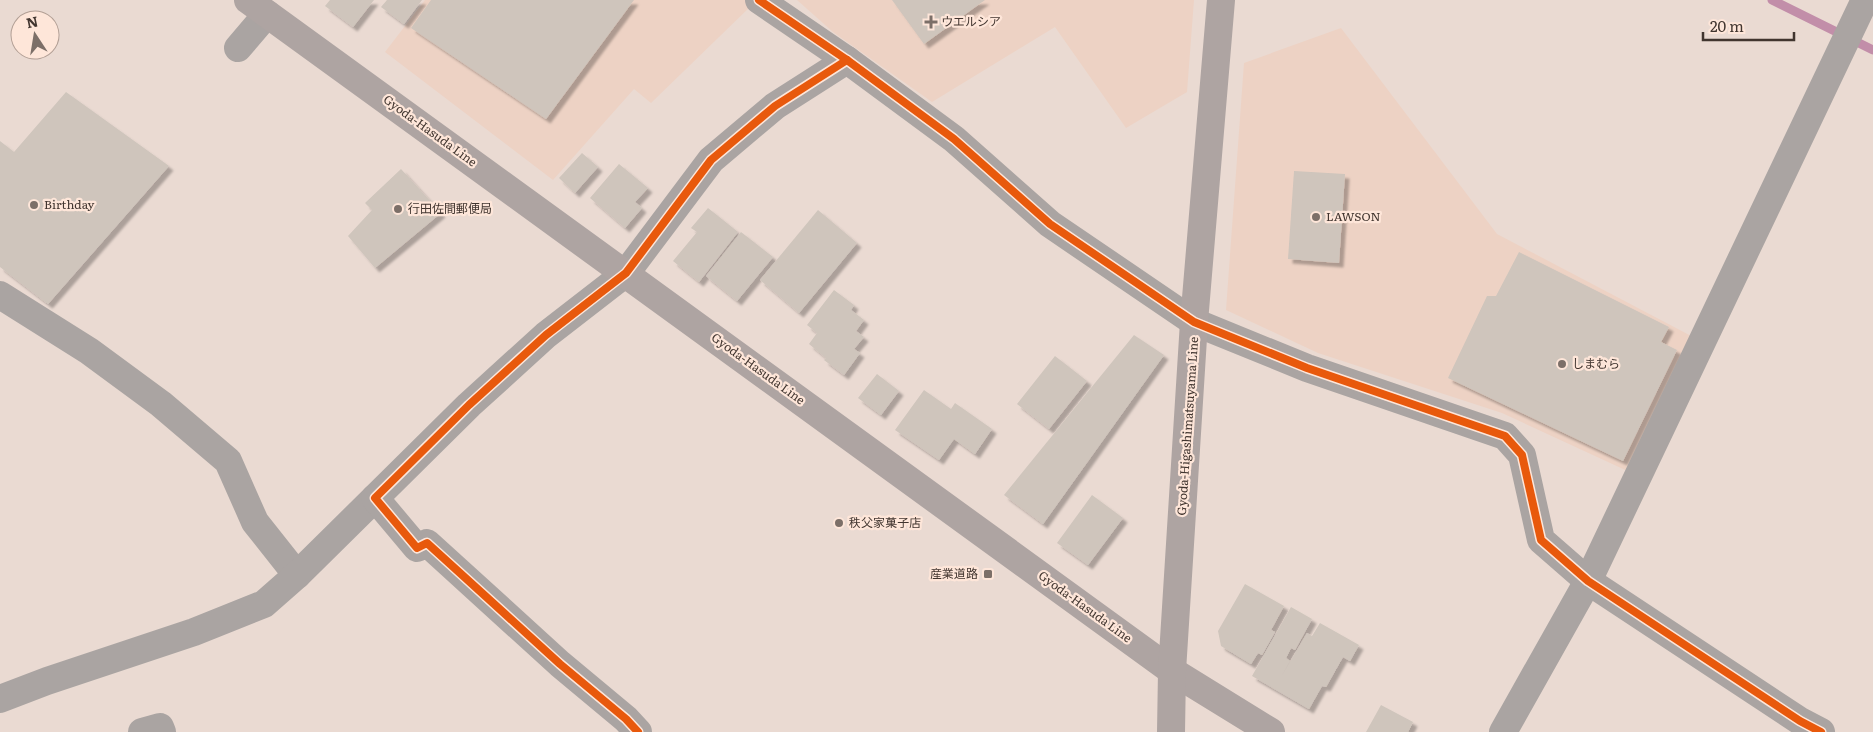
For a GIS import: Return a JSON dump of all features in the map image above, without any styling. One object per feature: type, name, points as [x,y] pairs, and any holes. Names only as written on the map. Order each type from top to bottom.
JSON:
[{"type":"main road","name":"Gyoda-Higashimatsuyama Line","points":[[1171,732],[1172,671],[1194,322],[1221,0]]},
{"type":"main road","name":"Gyoda-Hasuda Line","points":[[258,7],[1172,671],[1272,732]]},
{"type":"street","points":[[760,0],[847,60],[954,139],[1050,224],[1194,322],[1307,368],[1505,436],[1522,455],[1541,540],[1588,581],[1800,721],[1821,732]]},
{"type":"street","points":[[1503,732],[1588,581],[1864,4]]},
{"type":"street","points":[[238,48],[258,7]]},
{"type":"street","points":[[0,699],[47,681],[194,632],[264,604],[297,575],[469,405],[546,335],[626,273],[710,160],[775,106],[847,60]]},
{"type":"street","points":[[0,294],[89,351],[161,404],[228,461],[255,522],[297,575]]},
{"type":"street","points":[[374,498],[417,548],[427,543],[560,664],[626,719],[638,732]]},
{"type":"street","points":[[142,732],[160,727],[162,732]]},
{"type":"shaded area","points":[[425,0],[745,0],[752,5],[651,103],[634,89],[553,180],[385,52]]},
{"type":"shaded area","points":[[797,0],[1194,0],[1187,92],[1126,128],[1055,27],[932,102],[833,32]]},
{"type":"shaded area","points":[[1341,28],[1497,234],[1697,339],[1634,474],[1502,413],[1318,353],[1226,310],[1244,63]]},
{"type":"building","points":[[330,0],[374,0],[353,27],[325,6]]},
{"type":"building","points":[[387,0],[422,0],[404,24],[381,7]]},
{"type":"building","points":[[431,0],[634,0],[546,119],[411,28]]},
{"type":"building","name":"ウエルシア","points":[[892,0],[985,0],[924,44]]},
{"type":"building","points":[[66,92],[169,166],[48,304],[0,267],[0,141],[14,152]]},
{"type":"building","points":[[582,153],[598,167],[575,193],[559,178]]},
{"type":"building","points":[[619,164],[648,188],[635,202],[642,208],[625,228],[590,198]]},
{"type":"building","points":[[401,169],[441,213],[375,268],[348,236],[372,210],[365,203]]},
{"type":"building","name":"LAWSON","points":[[1294,171],[1345,174],[1339,263],[1288,259]]},
{"type":"building","points":[[708,208],[738,232],[699,282],[673,261],[697,232],[691,228]]},
{"type":"building","points":[[818,210],[857,243],[799,313],[760,280]]},
{"type":"building","points":[[741,232],[773,257],[737,301],[706,276]]},
{"type":"building","name":"しまむら","points":[[1519,252],[1669,327],[1661,342],[1677,350],[1623,461],[1448,378],[1487,296],[1496,296]]},
{"type":"building","points":[[834,290],[854,305],[851,310],[864,320],[856,331],[864,337],[854,349],[860,353],[844,375],[824,360],[826,358],[809,344],[817,333],[807,325]]},
{"type":"building","points":[[1134,335],[1164,355],[1043,524],[1004,495]]},
{"type":"building","points":[[1055,356],[1087,381],[1049,429],[1017,404]]},
{"type":"building","points":[[877,374],[899,391],[881,415],[858,398]]},
{"type":"building","points":[[924,390],[951,409],[955,403],[992,429],[975,454],[954,439],[939,460],[895,430]]},
{"type":"building","points":[[1092,495],[1123,518],[1088,565],[1057,543]]},
{"type":"building","points":[[1245,584],[1284,606],[1271,630],[1275,632],[1262,655],[1258,653],[1251,664],[1221,646],[1218,631]]},
{"type":"building","points":[[1291,607],[1312,619],[1295,650],[1291,648],[1286,658],[1290,661],[1281,677],[1307,633],[1312,636],[1320,623],[1359,645],[1350,661],[1343,657],[1326,687],[1322,686],[1309,709],[1252,676]]},
{"type":"building","points":[[1381,705],[1413,722],[1408,732],[1366,732]]},
{"type":"waterway","points":[[1772,0],[1873,50]]},
{"type":"cycle path","points":[[759,0],[847,60],[954,139],[1050,224],[1194,322],[1307,368],[1505,436],[1522,455],[1541,540],[1588,581],[1800,721],[1821,732]]},
{"type":"cycle path","points":[[638,732],[626,719],[560,664],[427,543],[417,548],[375,498],[469,405],[546,335],[626,273],[711,160],[775,106],[847,60]]},
{"type":"place","name":"ウエルシア","points":[[931,22]]},
{"type":"place","name":"Birthday","points":[[34,205]]},
{"type":"place","name":"行田佐間郵便局","points":[[398,209]]},
{"type":"place","name":"LAWSON","points":[[1316,217]]},
{"type":"place","name":"しまむら","points":[[1562,364]]},
{"type":"place","name":"秩父家菓子店","points":[[839,523]]},
{"type":"place","name":"産業道路","points":[[988,574]]}]
